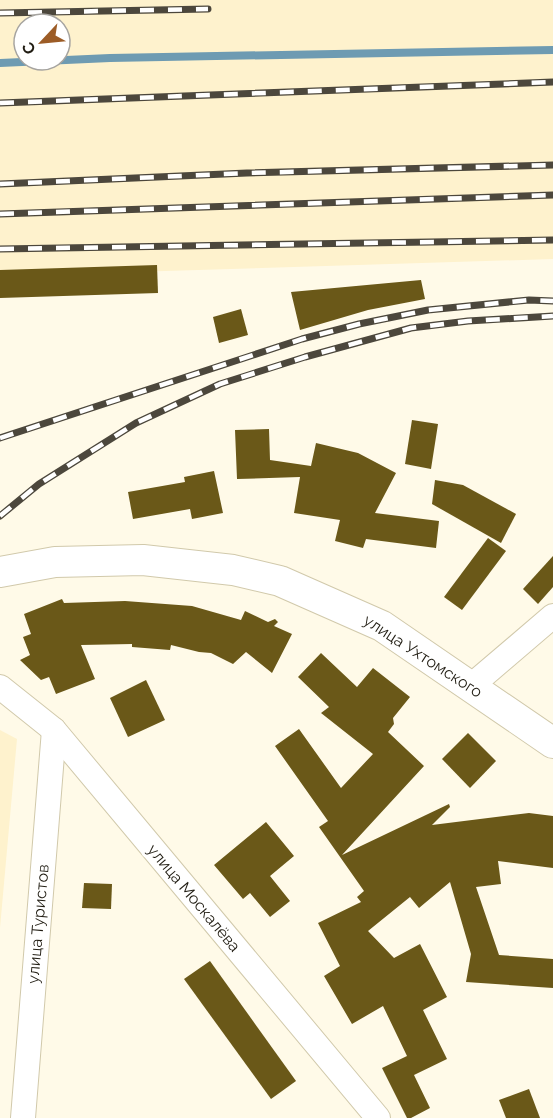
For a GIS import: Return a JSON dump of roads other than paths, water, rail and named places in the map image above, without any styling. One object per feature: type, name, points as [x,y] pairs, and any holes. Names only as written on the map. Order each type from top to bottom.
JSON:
[{"type":"street","name":"улица Ухтомского","points":[[0,572],[55,562],[142,560],[233,570],[280,581],[382,626],[553,743]]},
{"type":"street","points":[[471,686],[553,616]]},
{"type":"street","name":"улица Москалёва","points":[[0,687],[54,730],[378,1118]]},
{"type":"street","name":"улица Туристов","points":[[23,1118],[54,730]]},
{"type":"waterway","points":[[0,63],[110,58],[553,50]]},
{"type":"railway","points":[[0,13],[208,9]]},
{"type":"railway","points":[[0,103],[553,82]]},
{"type":"railway","points":[[0,184],[247,173],[553,165]]},
{"type":"railway","points":[[0,214],[553,195]]},
{"type":"railway","points":[[0,249],[553,240]]},
{"type":"railway","points":[[0,438],[302,339],[359,324],[428,310],[529,300],[553,301]]},
{"type":"railway","points":[[0,516],[39,484],[136,423],[220,384],[305,357],[411,328],[468,321],[553,316]]}]
